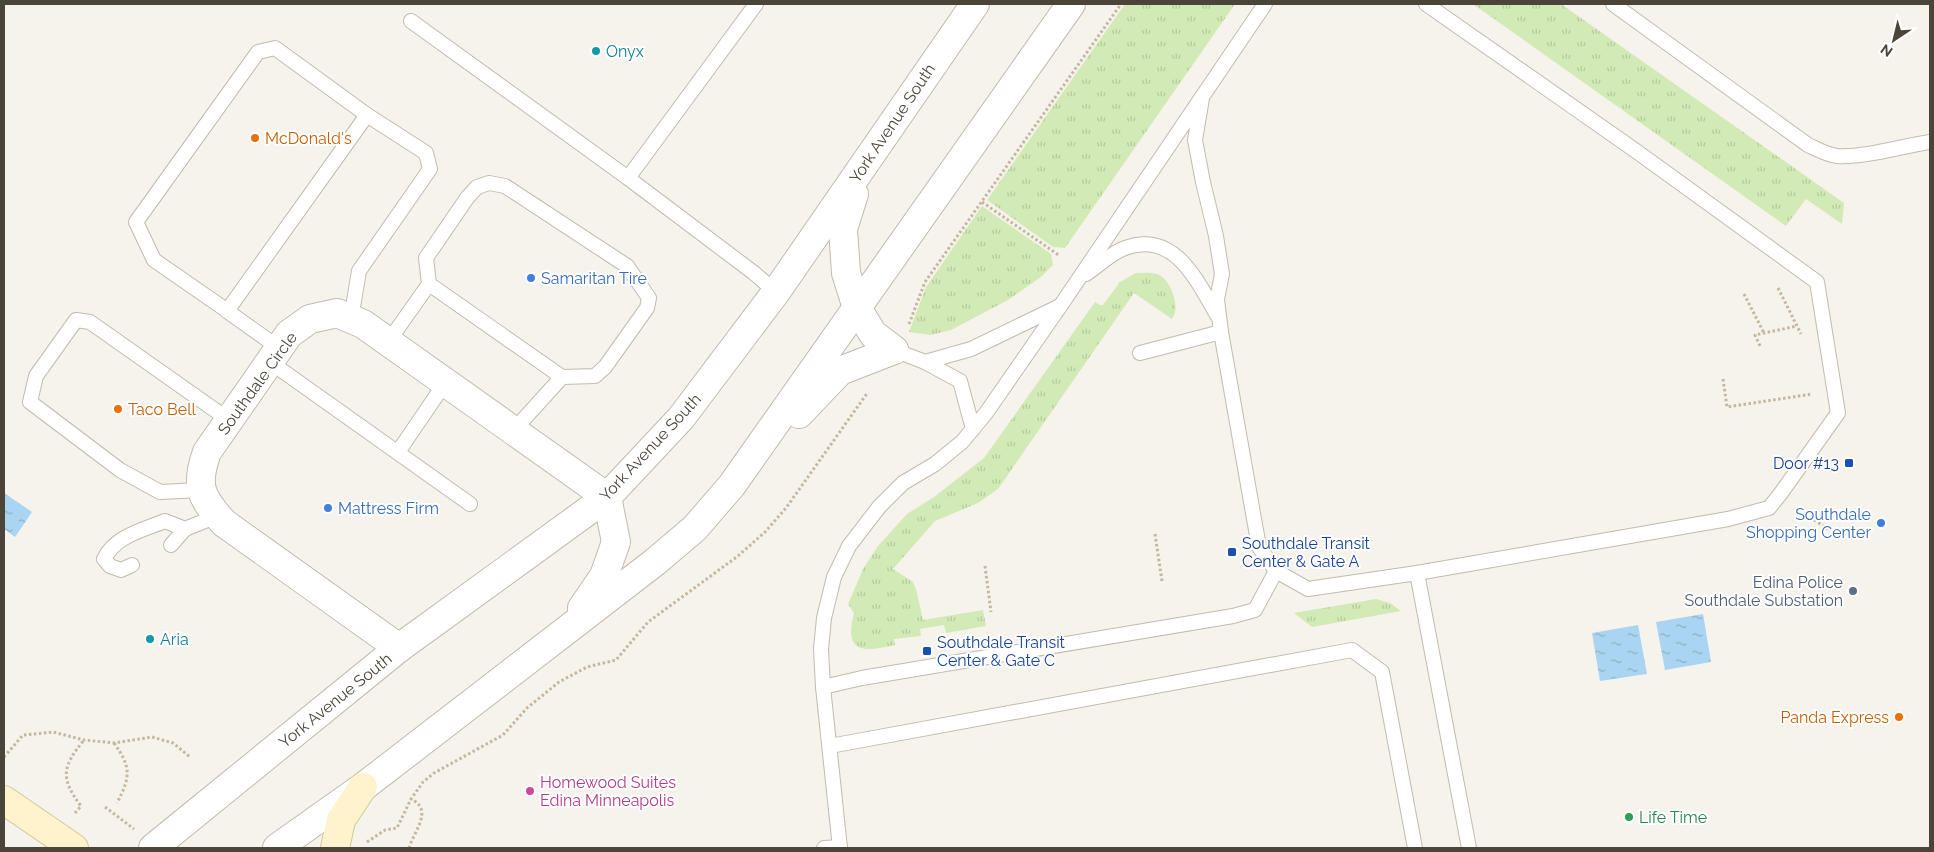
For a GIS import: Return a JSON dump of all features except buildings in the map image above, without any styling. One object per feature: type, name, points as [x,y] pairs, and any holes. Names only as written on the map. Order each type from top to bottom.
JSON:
[{"type":"main road","points":[[335,848],[341,820],[363,787]]},
{"type":"main road","points":[[4,800],[74,848]]},
{"type":"street","name":"York Avenue South","points":[[153,848],[399,648],[607,497],[681,418],[776,292],[975,4]]},
{"type":"street","points":[[728,490],[1071,4]]},
{"type":"street","points":[[863,166],[843,228],[846,273],[857,308],[873,334],[894,350]]},
{"type":"street","name":"Southdale Circle","points":[[200,490],[200,471],[207,452],[290,334],[310,318],[337,313],[363,324],[607,497]]},
{"type":"street","points":[[277,848],[363,787],[464,707],[563,634],[695,528],[728,490],[840,371],[894,350]]},
{"type":"street","points":[[200,490],[217,516],[224,523],[399,648]]},
{"type":"street","points":[[563,634],[604,576],[616,542],[607,497]]},
{"type":"lane","points":[[628,178],[756,4]]},
{"type":"lane","points":[[824,848],[840,848],[820,649],[824,618],[834,577],[849,546],[879,507],[903,483],[935,464],[962,442],[973,429],[1061,306],[1265,4]]},
{"type":"lane","points":[[1613,4],[1814,147],[1836,156],[1853,155],[1930,142]]},
{"type":"lane","points":[[1202,98],[1195,140],[1202,182],[1216,236],[1222,274],[1217,299],[1220,326],[1259,547],[1276,571],[1308,589],[1728,519],[1769,508],[1838,413],[1817,282],[1432,6]]},
{"type":"lane","points":[[411,21],[628,178],[754,273],[776,292]]},
{"type":"lane","points":[[232,314],[154,260],[136,222],[258,52],[275,48],[367,115],[426,153],[430,169],[359,271],[351,319]]},
{"type":"lane","points":[[367,115],[228,311],[275,355],[398,452],[470,504]]},
{"type":"lane","points":[[388,342],[429,284],[426,258],[467,198],[477,188],[489,183],[505,186],[627,266],[649,298],[647,308],[605,367],[595,376],[562,377],[429,284]]},
{"type":"lane","points":[[1079,279],[1123,249],[1148,243],[1172,253],[1191,270],[1220,326]]},
{"type":"lane","points":[[925,362],[971,350],[1061,306]]},
{"type":"lane","points":[[200,490],[160,492],[120,470],[30,402],[36,376],[76,320],[90,322],[229,420]]},
{"type":"lane","points":[[1140,353],[1220,326]]},
{"type":"lane","points":[[894,350],[925,362],[960,381],[973,429]]},
{"type":"lane","points":[[513,431],[562,377]]},
{"type":"lane","points":[[398,452],[445,383]]},
{"type":"lane","points":[[170,545],[185,529],[217,516]]},
{"type":"lane","points":[[132,565],[121,570],[110,566],[104,559],[109,550],[121,539],[164,521],[185,529]]},
{"type":"lane","points":[[823,687],[862,678],[1233,616],[1255,610],[1276,571]]},
{"type":"lane","points":[[1417,572],[1469,848]]},
{"type":"lane","points":[[830,746],[1352,650],[1382,672],[1415,848]]},
{"type":"path","points":[[982,202],[1060,256]]},
{"type":"path","points":[[1778,288],[1803,339]]},
{"type":"path","points":[[1744,294],[1764,333]]},
{"type":"path","points":[[1760,346],[1755,335],[1796,326]]},
{"type":"path","points":[[1722,380],[1726,408],[1812,394]]},
{"type":"path","points":[[1810,517],[1828,529]]},
{"type":"path","points":[[1155,534],[1162,581]]},
{"type":"path","points":[[985,566],[991,612]]},
{"type":"path","points":[[4,757],[23,735],[53,732],[84,740],[114,743],[152,737],[173,743],[190,757]]},
{"type":"path","points":[[80,806],[72,794],[67,782],[66,773],[67,763],[84,740]]},
{"type":"path","points":[[114,743],[124,758],[128,770],[125,787],[117,802]]},
{"type":"path","points":[[409,848],[422,817],[422,808],[418,802],[411,799]]},
{"type":"green space","points":[[1125,4],[1235,4],[1065,248],[1053,247],[987,200]]},
{"type":"green space","points":[[1473,4],[1561,4],[1844,203],[1842,224],[1806,199],[1786,226]]},
{"type":"green space","points":[[982,206],[1051,254],[1053,265],[1041,277],[1008,300],[951,330],[931,335],[909,332],[926,287]]},
{"type":"green space","points":[[1136,273],[1157,274],[1167,281],[1175,301],[1175,314],[1172,319],[1134,293],[998,489],[978,503],[935,521],[893,569],[913,582],[923,620],[983,610],[986,626],[946,633],[944,625],[920,629],[921,636],[894,639],[895,645],[874,649],[859,647],[854,643],[851,636],[854,613],[848,604],[863,569],[878,546],[907,514],[934,497],[984,458],[1095,302],[1103,305],[1120,282]]},
{"type":"green space","points":[[1376,599],[1390,603],[1401,611],[1312,627],[1294,613]]},
{"type":"water","points":[[4,493],[32,512],[15,537],[4,529]]},
{"type":"water","points":[[1703,614],[1711,662],[1665,670],[1656,622]]},
{"type":"water","points":[[1638,625],[1647,674],[1600,681],[1592,633]]},
{"type":"place","name":"Onyx","points":[[596,51]]},
{"type":"place","name":"McDonald's","points":[[255,138]]},
{"type":"place","name":"Samaritan Tire","points":[[531,278]]},
{"type":"place","name":"Taco Bell","points":[[118,409]]},
{"type":"place","name":"Door #13","points":[[1849,463]]},
{"type":"place","name":"Mattress Firm","points":[[328,508]]},
{"type":"place","name":"Southdale Shopping Center","points":[[1881,523]]},
{"type":"place","name":"Southdale Transit Center & Gate A","points":[[1232,552]]},
{"type":"place","name":"Edina Police Southdale Substation","points":[[1853,591]]},
{"type":"place","name":"Aria","points":[[150,639]]},
{"type":"place","name":"Southdale Transit Center & Gate C","points":[[927,651]]},
{"type":"place","name":"Panda Express","points":[[1899,717]]},
{"type":"place","name":"Homewood Suites Edina Minneapolis","points":[[530,791]]},
{"type":"place","name":"Life Time","points":[[1629,817]]}]
